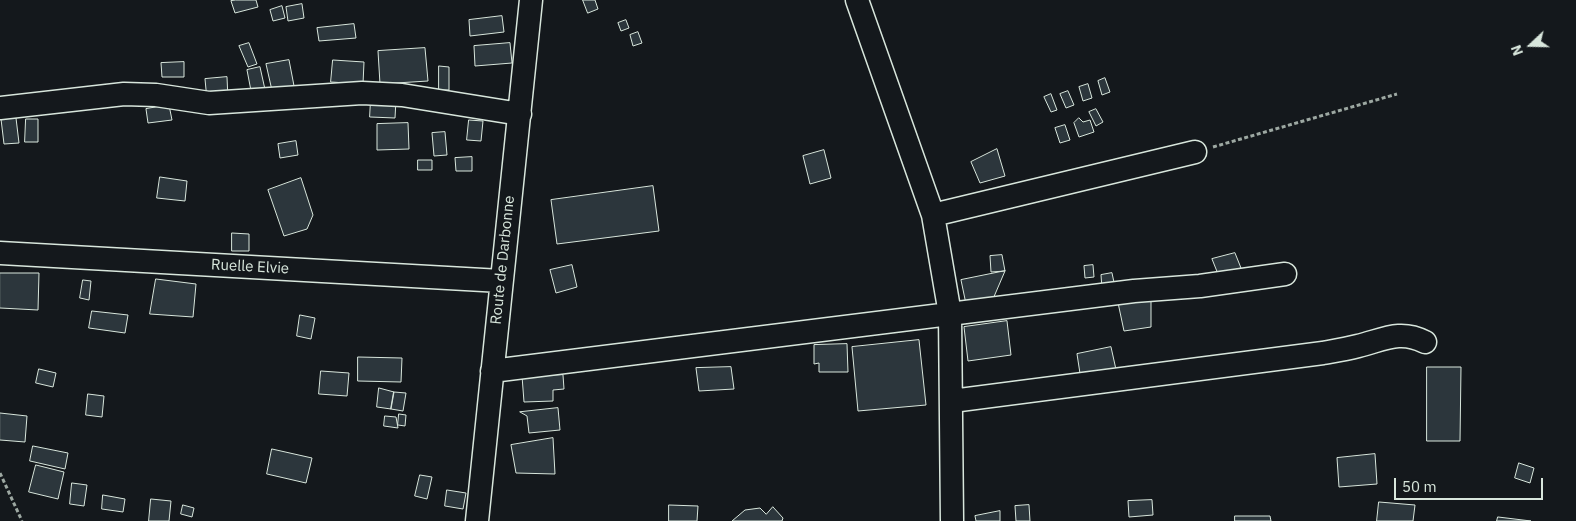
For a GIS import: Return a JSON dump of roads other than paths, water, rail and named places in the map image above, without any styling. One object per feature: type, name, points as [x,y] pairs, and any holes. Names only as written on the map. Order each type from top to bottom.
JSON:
[{"type":"street","name":"Route de Darbonne","points":[[477,521],[531,0]]},
{"type":"street","points":[[857,0],[933,215],[950,314],[952,521]]},
{"type":"street","points":[[0,108],[124,94],[156,95],[210,103],[362,93],[402,95],[520,114]]},
{"type":"street","points":[[933,215],[1195,152]]},
{"type":"street","name":"Ruelle Elvie","points":[[0,253],[501,281]]},
{"type":"street","points":[[492,371],[1285,274]]},
{"type":"street","points":[[952,401],[1323,353],[1359,346],[1399,334],[1414,336],[1425,342]]}]
